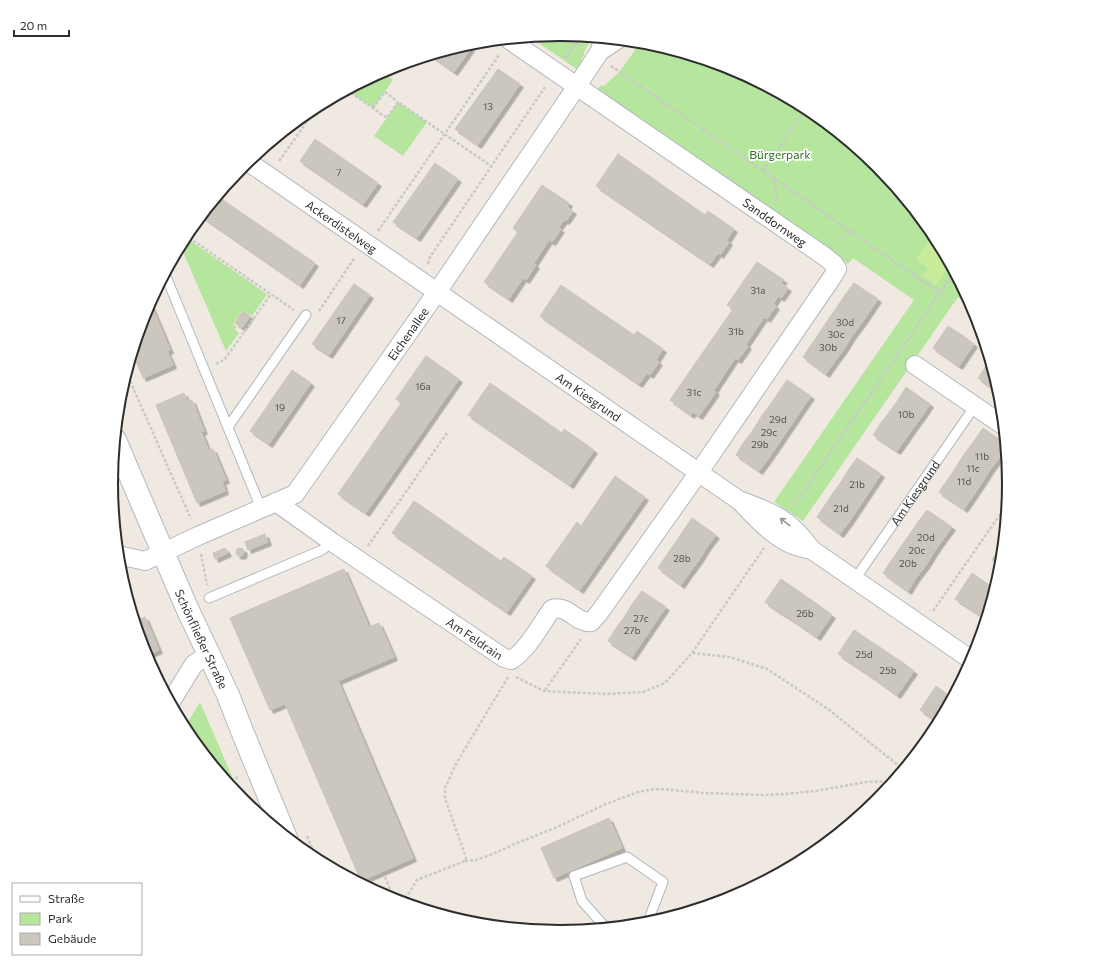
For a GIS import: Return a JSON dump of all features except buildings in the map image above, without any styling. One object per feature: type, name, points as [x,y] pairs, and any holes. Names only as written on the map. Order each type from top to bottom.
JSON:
[{"type":"main road","name":"Schönfließer Straße","points":[[119,449],[162,553],[228,695],[282,827]]},
{"type":"street","name":"Sanddornweg","points":[[516,44],[780,224],[834,264],[836,269],[829,283],[699,472]]},
{"type":"street","name":"Eichenallee","points":[[124,556],[145,561],[198,536],[295,494],[436,292],[577,86],[600,49],[609,44]]},
{"type":"street","name":"Ackerdistelweg","points":[[253,165],[436,292]]},
{"type":"street","name":"Am Kiesgrund","points":[[436,292],[740,501],[757,520],[774,534],[794,545],[812,550],[967,657]]},
{"type":"street","points":[[916,365],[998,422]]},
{"type":"street","points":[[586,623],[591,622],[600,613],[699,472]]},
{"type":"street","name":"Am Feldrain","points":[[268,505],[332,542],[504,658],[511,660],[518,656],[552,609],[557,608],[566,611],[586,623]]},
{"type":"street","points":[[173,698],[194,664],[209,655]]},
{"type":"lane","points":[[167,280],[228,427],[268,505]]},
{"type":"lane","points":[[228,427],[305,316]]},
{"type":"lane","name":"Am Kiesgrund","points":[[855,579],[975,406]]},
{"type":"lane","points":[[209,598],[322,550],[332,542]]},
{"type":"lane","points":[[602,924],[582,901],[574,876],[627,857],[663,882],[650,916]]},
{"type":"path","points":[[418,279],[428,265],[430,257],[576,42],[600,49],[763,171],[940,293]]},
{"type":"path","points":[[191,239],[305,316],[311,322],[445,134],[505,45]]},
{"type":"path","points":[[373,108],[385,92],[491,166]]},
{"type":"path","points":[[352,93],[387,118],[398,102]]},
{"type":"path","points":[[763,171],[802,114]]},
{"type":"path","points":[[268,176],[308,120]]},
{"type":"path","points":[[792,508],[951,277]]},
{"type":"path","points":[[927,284],[929,280]]},
{"type":"path","points":[[204,370],[225,359],[271,294]]},
{"type":"path","points":[[130,381],[198,536]]},
{"type":"path","points":[[359,560],[447,433]]},
{"type":"path","points":[[922,626],[1002,512]]},
{"type":"path","points":[[465,861],[466,858],[445,798],[445,788],[456,764],[510,674],[544,690],[606,694],[643,692],[665,683],[692,653],[765,547]]},
{"type":"path","points":[[544,690],[585,634],[586,623]]},
{"type":"path","points":[[692,653],[730,657],[767,668],[828,709],[900,767]]},
{"type":"path","points":[[232,780],[241,776]]},
{"type":"path","points":[[406,898],[417,880],[465,861],[476,860],[490,855],[555,828],[606,804],[638,792],[654,789],[703,793],[763,795],[787,794],[815,791],[866,782],[887,781]]},
{"type":"path","points":[[385,877],[391,892]]},
{"type":"green space","points":[[537,42],[590,42],[578,70]]},
{"type":"green space","name":"Bürgerpark","points":[[636,48],[675,56],[702,64],[756,87],[781,100],[806,116],[852,151],[893,192],[928,238],[943,262],[962,300],[958,297],[803,521],[774,502],[914,300],[853,258],[848,264],[596,91],[601,85],[604,86],[620,71]]},
{"type":"green space","points":[[388,76],[393,80],[373,108],[352,93]]},
{"type":"green space","points":[[398,102],[427,122],[403,156],[374,136]]},
{"type":"green space","points":[[190,241],[267,294],[252,316],[243,310],[233,324],[237,327],[235,330],[239,333],[226,351],[183,252]]},
{"type":"green space","points":[[930,241],[947,269],[936,285],[923,276],[928,269],[916,259]]},
{"type":"green space","points":[[200,702],[235,783],[209,753],[188,722]]}]
